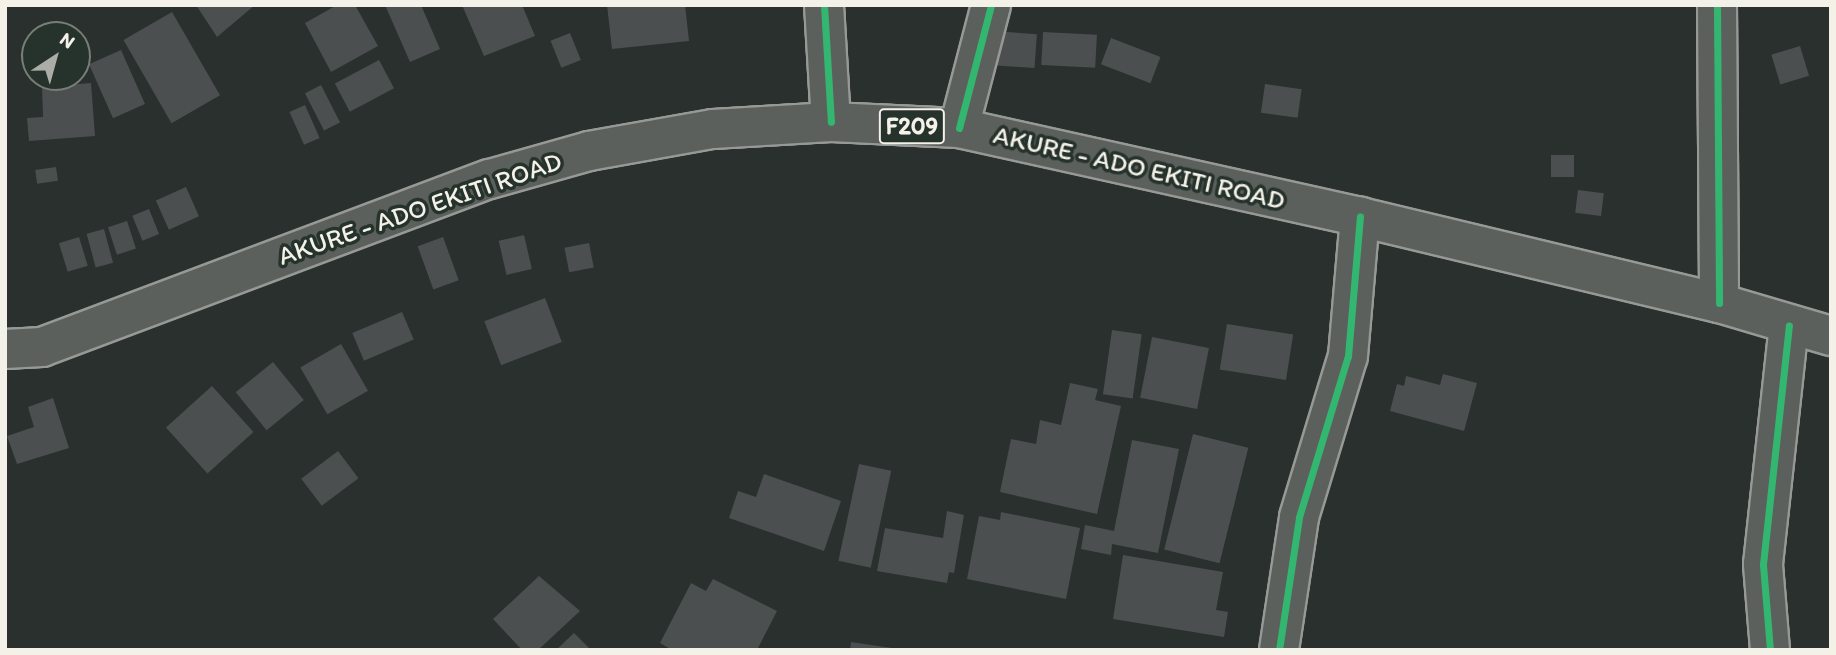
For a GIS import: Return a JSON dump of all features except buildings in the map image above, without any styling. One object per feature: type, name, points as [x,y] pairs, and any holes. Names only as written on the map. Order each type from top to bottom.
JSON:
[{"type":"main road","points":[[824,5],[831,122]]},
{"type":"main road","points":[[959,128],[991,5]]},
{"type":"main road","points":[[1717,5],[1719,303]]},
{"type":"main road","name":"AKURE - ADO EKITI ROAD","points":[[5,349],[42,347],[490,179],[589,151],[712,129],[831,122],[959,128],[1360,217],[1719,303],[1831,336]]},
{"type":"main road","points":[[1279,650],[1299,517],[1348,356],[1360,217]]},
{"type":"main road","points":[[1770,650],[1763,564],[1789,325]]},
{"type":"cycle path","points":[[824,5],[831,122]]},
{"type":"cycle path","points":[[959,128],[991,5]]},
{"type":"cycle path","points":[[1717,5],[1719,303]]},
{"type":"cycle path","points":[[1279,650],[1299,517],[1348,356],[1360,217]]},
{"type":"cycle path","points":[[1770,650],[1763,564],[1789,325]]}]
